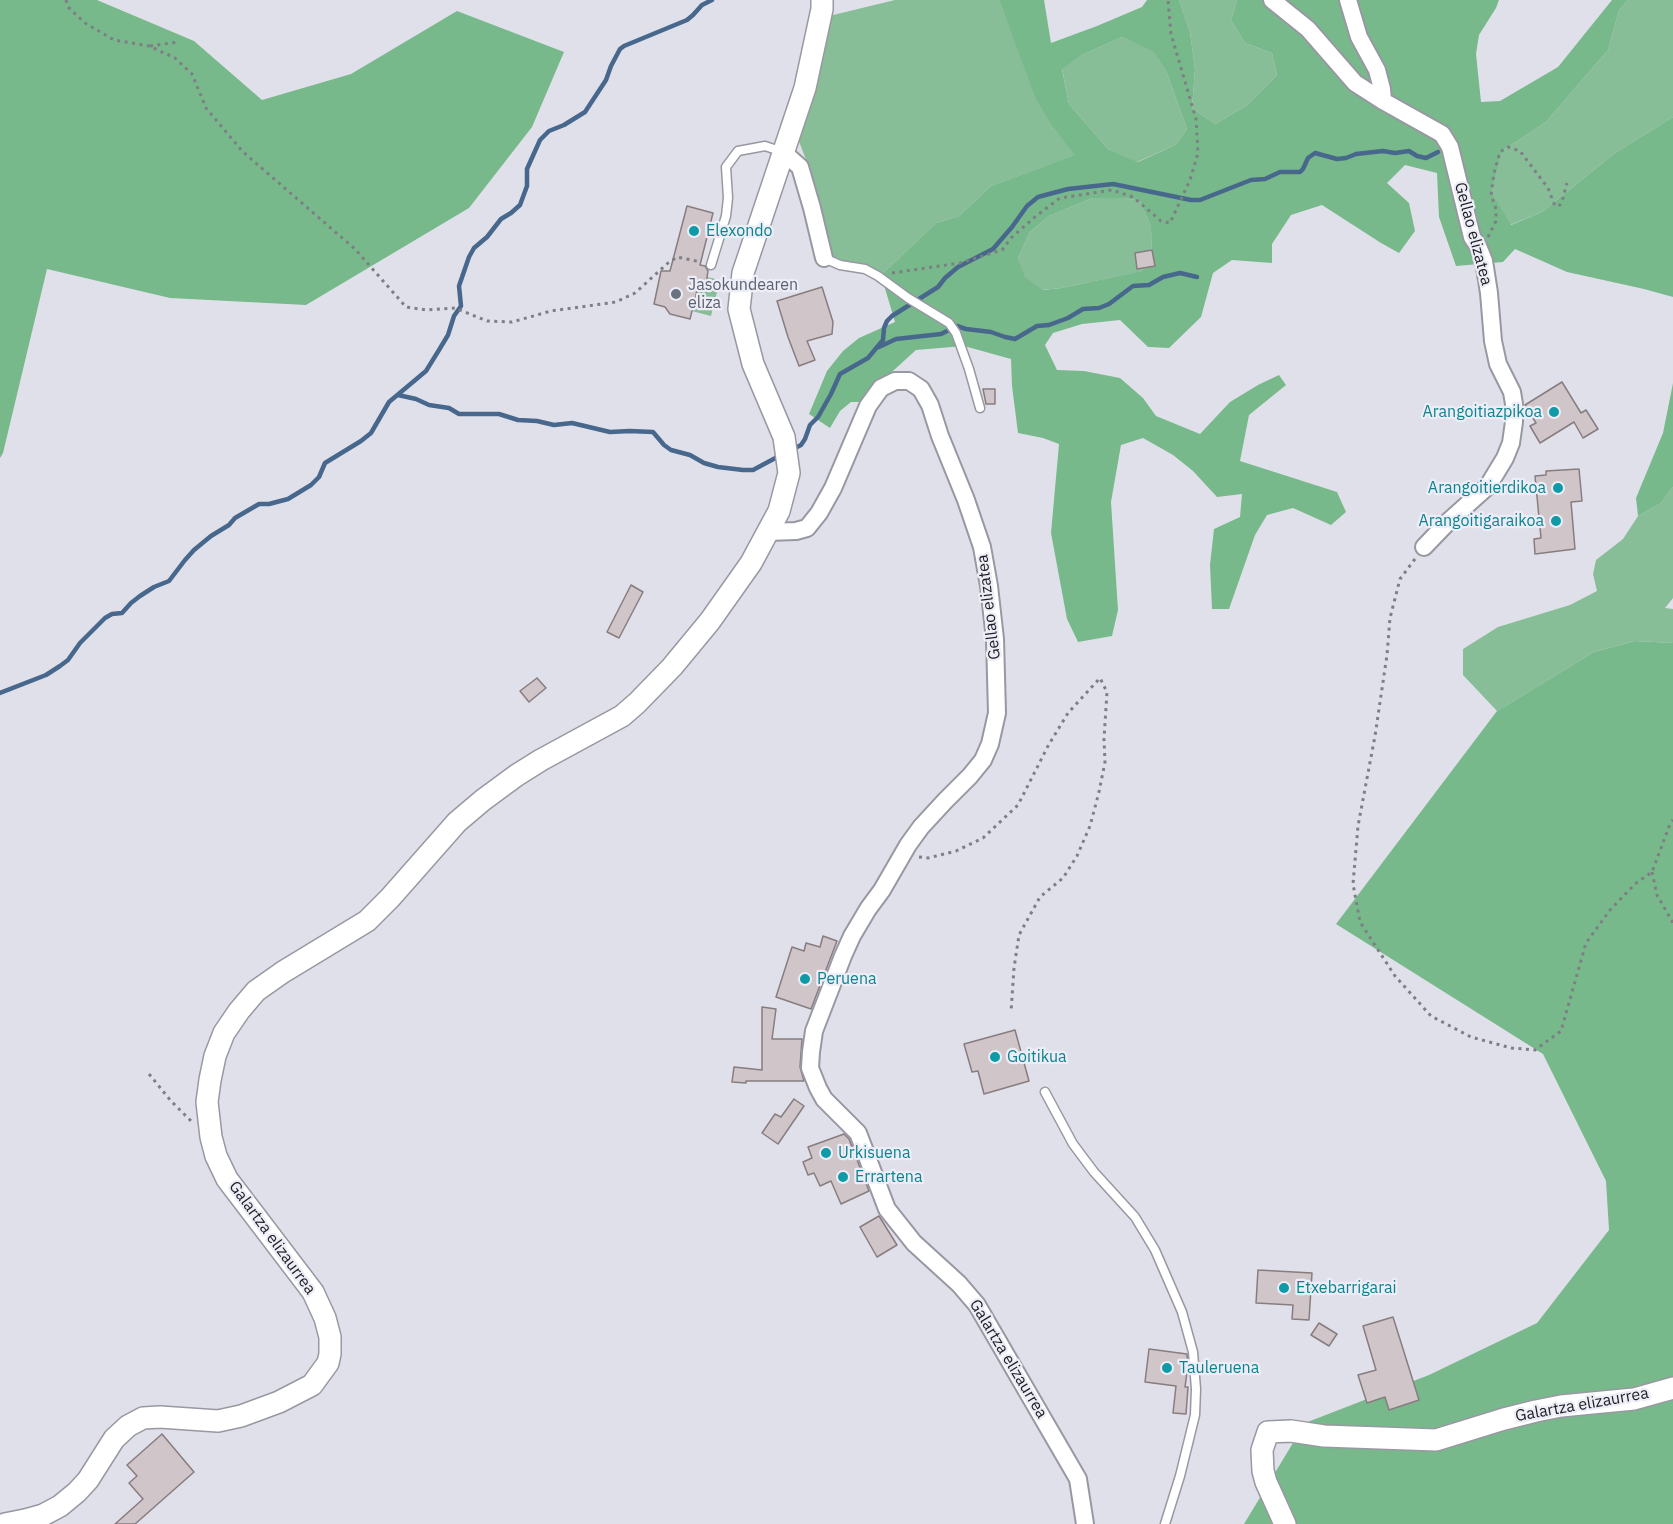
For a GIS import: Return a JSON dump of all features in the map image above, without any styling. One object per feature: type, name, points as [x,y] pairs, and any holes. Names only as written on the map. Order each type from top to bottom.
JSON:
[{"type":"street","name":"Galartza elizaurrea","points":[[5,1524],[43,1515],[60,1506],[88,1480],[114,1439],[143,1418],[218,1421],[241,1416],[279,1402],[312,1385],[328,1363],[330,1337],[325,1318],[313,1292],[227,1179],[216,1156],[210,1137],[207,1102],[215,1056],[224,1033],[238,1011],[256,991],[367,921],[457,822],[500,786],[541,760],[622,716],[637,703],[672,667],[710,621],[751,563],[778,511],[789,473],[784,437],[753,364],[739,309],[743,273],[805,88],[822,0]]},
{"type":"street","name":"Gellao elizatea","points":[[1272,0],[1308,29],[1355,83],[1442,134],[1450,147],[1472,237],[1484,261],[1493,341],[1498,364],[1512,392],[1514,404],[1511,443],[1488,486],[1449,521],[1424,548]]},
{"type":"street","points":[[1348,0],[1359,37],[1377,70],[1383,100]]},
{"type":"street","points":[[783,152],[800,167],[813,208],[824,258]]},
{"type":"street","name":"Gellao elizatea","points":[[768,532],[796,531],[807,528],[819,513],[833,488],[868,406],[881,388],[895,381],[909,381],[921,389],[930,405],[982,547],[995,639],[997,713],[990,744],[983,760],[921,827],[858,927]]},
{"type":"street","name":"Galartza elizaurrea","points":[[858,927],[843,956],[814,1031],[810,1068],[824,1099],[858,1133],[887,1209],[914,1243],[960,1284],[977,1305],[1078,1479],[1085,1524]]},
{"type":"street","name":"Galartza elizaurrea","points":[[1285,1524],[1263,1471],[1262,1450],[1268,1432],[1291,1431],[1324,1436],[1436,1440],[1536,1411],[1561,1406],[1634,1399],[1673,1388]]},
{"type":"lane","points":[[711,265],[726,216],[728,198],[726,167],[738,151],[765,146],[783,152]]},
{"type":"lane","points":[[824,258],[840,265],[865,269],[949,323],[956,333],[980,408]]},
{"type":"lane","points":[[1045,1092],[1073,1144],[1094,1172],[1135,1216],[1155,1250],[1182,1312],[1193,1352],[1197,1389],[1195,1414],[1180,1476],[1165,1524]]},
{"type":"path","points":[[66,0],[68,7],[85,23],[114,40],[148,46],[175,58],[192,74],[206,108],[243,152],[355,249],[406,307],[427,310],[454,308],[487,321],[512,322],[551,311],[616,302],[635,293],[677,257],[711,265]]},
{"type":"path","points":[[878,276],[960,263],[1002,250],[1011,237],[1060,198],[1112,190],[1133,197],[1161,221],[1170,223],[1190,180],[1198,153],[1196,119],[1172,34],[1168,0]]},
{"type":"path","points":[[148,46],[178,42]]},
{"type":"path","points":[[1478,246],[1490,236],[1496,221],[1496,210],[1491,195],[1500,152],[1508,147],[1520,151],[1548,188],[1555,206],[1560,205],[1567,183]]},
{"type":"path","points":[[1424,548],[1400,579],[1390,618],[1375,736],[1358,826],[1353,885],[1360,922],[1395,976],[1431,1016],[1471,1037],[1511,1048],[1535,1050],[1562,1032],[1586,943],[1610,910],[1635,884],[1652,872]]},
{"type":"path","points":[[902,856],[928,858],[956,851],[983,838],[1018,805],[1048,746],[1068,713],[1100,678],[1107,692],[1105,762],[1090,826],[1077,856],[1063,878],[1040,897],[1019,936],[1011,1012]]},
{"type":"path","points":[[1673,820],[1652,872],[1657,895],[1673,923]]},
{"type":"path","points":[[150,1074],[190,1121],[210,1137]]},
{"type":"green space","points":[[0,0],[97,0],[194,41],[262,100],[351,74],[457,11],[564,52],[532,127],[469,208],[306,305],[170,298],[47,269],[0,458]]},
{"type":"green space","points":[[895,0],[999,0],[1054,129],[1076,155],[991,186],[959,216],[936,223],[881,275],[832,265],[810,170],[798,139],[829,16]]},
{"type":"green space","points":[[999,0],[1044,0],[1051,43],[1142,7],[1147,0],[1179,0],[1190,32],[1195,69],[1192,108],[1215,124],[1246,106],[1277,75],[1272,53],[1245,43],[1231,20],[1237,0],[1499,0],[1479,35],[1476,54],[1481,102],[1500,101],[1558,67],[1612,0],[1628,0],[1619,10],[1608,50],[1546,122],[1502,151],[1491,192],[1511,225],[1542,212],[1615,153],[1673,117],[1673,297],[1567,272],[1515,249],[1503,262],[1456,266],[1439,217],[1437,173],[1405,165],[1387,183],[1409,203],[1415,231],[1399,253],[1322,205],[1291,215],[1272,244],[1272,263],[1232,260],[1213,273],[1201,317],[1169,348],[1148,347],[1120,320],[1082,324],[1053,333],[1045,345],[1057,370],[1084,371],[1120,378],[1143,398],[1156,416],[1200,434],[1230,402],[1279,375],[1286,385],[1249,415],[1240,461],[1337,492],[1346,512],[1331,525],[1293,508],[1267,515],[1255,535],[1229,609],[1212,609],[1210,565],[1214,529],[1240,517],[1242,494],[1217,497],[1193,471],[1173,455],[1143,438],[1121,445],[1111,502],[1118,610],[1112,636],[1078,642],[1067,619],[1051,533],[1059,444],[1018,433],[1011,359],[964,346],[916,350],[883,380],[865,402],[851,402],[840,411],[830,428],[809,414],[827,371],[843,351],[859,338],[895,322],[881,275],[936,223],[959,216],[991,186],[1075,155],[1054,129],[1036,99]],"holes":[[[1122,37],[1154,52],[1166,71],[1187,129],[1175,145],[1138,162],[1108,149],[1069,104],[1062,69],[1082,55]],[[1093,198],[1125,198],[1140,201],[1151,227],[1152,264],[1142,271],[1043,290],[1025,277],[1018,258],[1030,232],[1049,216]]]},
{"type":"green space","points":[[1179,0],[1237,0],[1231,20],[1245,43],[1272,53],[1277,75],[1246,106],[1215,124],[1192,108],[1195,69],[1190,32]]},
{"type":"green space","points":[[1628,0],[1673,0],[1673,117],[1615,153],[1542,212],[1510,225],[1490,192],[1502,151],[1546,122],[1608,50],[1619,10]]},
{"type":"green space","points":[[1122,37],[1154,51],[1166,71],[1187,129],[1175,145],[1137,162],[1108,149],[1069,104],[1062,68],[1082,55]]},
{"type":"green space","points":[[1093,198],[1125,198],[1140,201],[1151,227],[1152,264],[1143,271],[1042,290],[1024,277],[1018,258],[1030,232],[1049,216]]},
{"type":"green space","points":[[707,277],[720,280],[711,316],[692,311],[699,283],[705,284]]},
{"type":"green space","points":[[1673,383],[1673,487],[1661,503],[1638,516],[1636,498],[1663,433]]},
{"type":"green space","points":[[1673,487],[1673,598],[1665,608],[1673,609],[1673,643],[1635,641],[1594,652],[1497,711],[1463,675],[1463,649],[1498,627],[1570,605],[1597,591],[1593,574],[1596,560],[1623,539],[1638,516],[1661,503]]},
{"type":"green space","points":[[1635,641],[1673,643],[1673,1524],[1244,1524],[1305,1423],[1429,1375],[1537,1323],[1609,1230],[1606,1181],[1543,1054],[1336,924],[1497,711],[1594,652]]},
{"type":"building","points":[[687,206],[713,213],[700,265],[705,266],[708,271],[706,284],[699,283],[690,319],[670,314],[665,307],[654,304],[661,271],[670,271]]},
{"type":"building","points":[[1152,250],[1155,266],[1137,269],[1135,253]]},
{"type":"building","points":[[822,287],[833,322],[832,334],[807,341],[815,360],[799,366],[777,301]]},
{"type":"building","name":"Arangoitiazpikoa","points":[[1562,382],[1581,413],[1586,410],[1598,429],[1583,438],[1574,422],[1540,443],[1530,426],[1536,423],[1525,405]]},
{"type":"building","points":[[983,389],[995,389],[995,404],[986,404]]},
{"type":"building","points":[[1579,469],[1582,501],[1571,502],[1575,549],[1535,554],[1534,539],[1541,538],[1535,476],[1546,475],[1546,471]]},
{"type":"building","points":[[631,585],[643,592],[619,638],[607,632]]},
{"type":"building","points":[[537,678],[546,688],[529,702],[520,691]]},
{"type":"building","name":"Peruena","points":[[823,936],[837,941],[811,1009],[776,997],[792,947],[804,951],[806,943],[820,947]]},
{"type":"building","points":[[762,1007],[776,1009],[772,1039],[802,1039],[800,1067],[804,1081],[732,1082],[734,1067],[762,1070]]},
{"type":"building","name":"Goitikua","points":[[1015,1030],[1029,1081],[984,1094],[978,1071],[972,1072],[964,1044]]},
{"type":"building","points":[[794,1099],[804,1106],[778,1144],[762,1133],[775,1114],[781,1117]]},
{"type":"building","name":"Errartena","points":[[844,1134],[849,1139],[869,1191],[841,1204],[831,1181],[820,1186],[814,1173],[808,1175],[803,1162],[812,1158],[808,1147]]},
{"type":"building","points":[[879,1216],[897,1245],[877,1257],[860,1227]]},
{"type":"building","name":"Etxebarrigarai","points":[[1258,1270],[1312,1273],[1309,1320],[1292,1319],[1293,1305],[1256,1303]]},
{"type":"building","points":[[1393,1317],[1419,1400],[1389,1410],[1385,1397],[1367,1403],[1358,1375],[1376,1370],[1363,1326]]},
{"type":"building","points":[[1319,1323],[1337,1334],[1329,1346],[1311,1335]]},
{"type":"building","name":"Tauleruena","points":[[1149,1349],[1187,1354],[1186,1414],[1173,1413],[1176,1386],[1145,1382]]},
{"type":"building","points":[[162,1434],[194,1472],[135,1524],[115,1524],[143,1499],[129,1483],[137,1476],[127,1465]]},
{"type":"waterway","points":[[0,693],[46,675],[60,666],[105,618],[112,614],[122,613],[140,596],[169,581],[194,550],[229,525],[235,518],[259,504],[288,499],[311,485],[319,477],[325,463],[371,433],[389,402],[426,371],[448,335],[454,316],[461,306],[459,286],[469,257],[474,248],[487,237],[501,219],[520,205],[527,186],[527,169],[540,140],[549,131],[585,112],[606,80],[620,49],[687,20],[702,5],[712,0]]},
{"type":"waterway","points":[[795,448],[805,439],[810,425],[818,417],[840,374],[868,358],[883,340],[887,321],[938,287],[958,267],[993,249],[1027,206],[1038,197],[1068,189],[1113,184],[1200,200],[1251,180],[1265,179],[1280,172],[1300,172],[1308,158],[1315,153],[1337,159],[1383,151],[1395,153],[1409,151],[1426,158],[1438,152]]},
{"type":"waterway","points":[[879,347],[896,339],[941,334],[957,326],[1015,339],[1037,326],[1049,325],[1068,318],[1083,309],[1099,308],[1109,304],[1133,286],[1149,285],[1163,277],[1180,273],[1197,277]]},
{"type":"waterway","points":[[398,395],[429,405],[449,408],[459,414],[499,414],[518,420],[554,425],[572,423],[610,432],[653,432],[671,450],[718,467],[753,470],[781,455]]},
{"type":"place","name":"Elexondo","points":[[694,231]]},
{"type":"place","name":"Jasokundearen eliza","points":[[676,294]]},
{"type":"place","name":"Arangoitiazpikoa","points":[[1554,412]]},
{"type":"place","name":"Arangoitierdikoa","points":[[1558,488]]},
{"type":"place","name":"Arangoitigaraikoa","points":[[1556,521]]},
{"type":"place","name":"Peruena","points":[[805,979]]},
{"type":"place","name":"Goitikua","points":[[995,1057]]},
{"type":"place","name":"Urkisuena","points":[[826,1153]]},
{"type":"place","name":"Errartena","points":[[843,1177]]},
{"type":"place","name":"Etxebarrigarai","points":[[1284,1288]]},
{"type":"place","name":"Tauleruena","points":[[1167,1368]]}]
